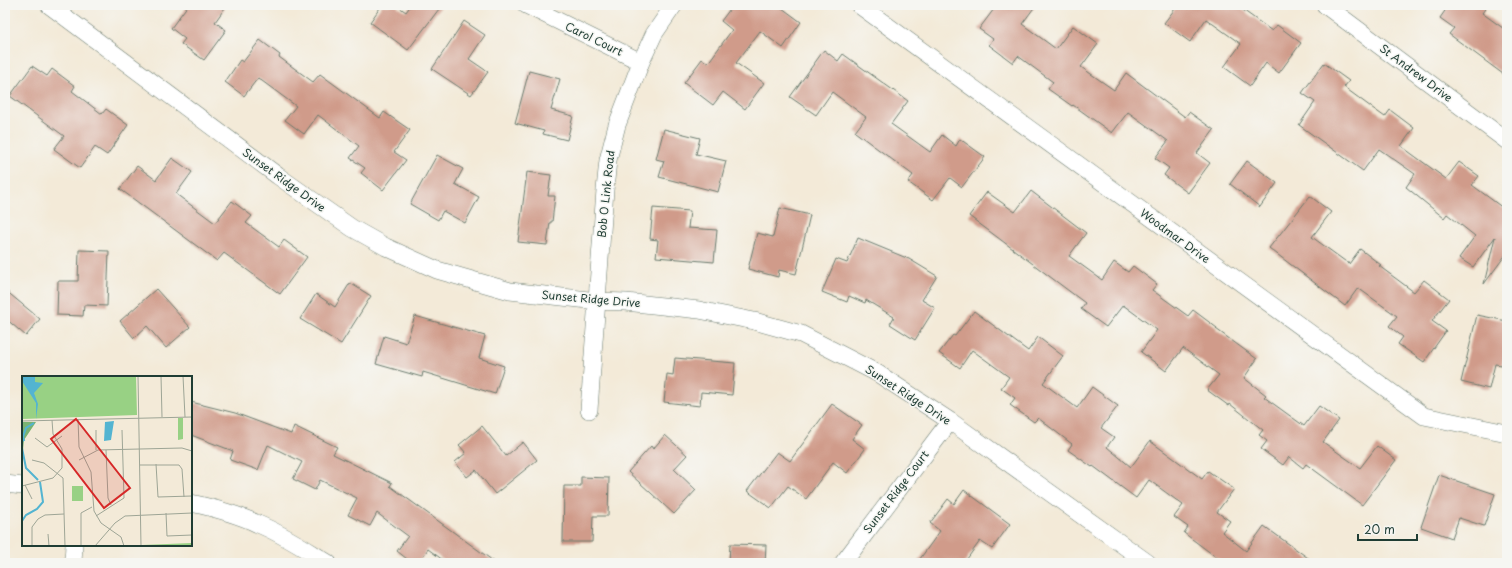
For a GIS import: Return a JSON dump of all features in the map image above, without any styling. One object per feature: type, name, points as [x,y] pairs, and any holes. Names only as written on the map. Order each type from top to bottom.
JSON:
[{"type":"street","name":"Sunset Ridge Drive","points":[[49,5],[284,180],[352,228],[386,247],[437,270],[510,291],[597,301],[626,302],[699,310],[754,321],[801,334],[877,373],[950,421],[1148,563]]},
{"type":"street","name":"Carol Court","points":[[526,5],[641,62]]},
{"type":"street","name":"Bob O Link Road","points":[[589,410],[608,160],[617,125],[641,62],[654,34],[674,5]]},
{"type":"street","name":"Woodmar Drive","points":[[859,5],[1424,416],[1507,433]]},
{"type":"street","name":"St Andrew Drive","points":[[1325,5],[1507,141]]},
{"type":"street","name":"Sunset Ridge Court","points":[[843,563],[950,421]]},
{"type":"street","points":[[5,484],[22,486]]},
{"type":"street","points":[[192,503],[233,514],[258,523],[328,563]]},
{"type":"street","points":[[73,563],[74,546]]},
{"type":"building","points":[[188,5],[227,5],[215,22],[226,30],[204,60],[181,44],[185,39],[171,28]]},
{"type":"building","points":[[382,5],[396,5],[406,12],[411,5],[442,5],[408,50],[370,22]]},
{"type":"building","points":[[733,5],[778,5],[801,22],[783,48],[760,31],[736,63],[764,83],[745,109],[723,92],[713,105],[684,83],[702,59],[708,63],[732,30],[721,21]]},
{"type":"building","points":[[997,5],[1036,5],[1022,24],[1056,49],[1073,26],[1098,44],[1081,67],[1114,90],[1126,73],[1185,117],[1189,112],[1214,130],[1197,153],[1210,163],[1188,193],[1164,175],[1169,168],[1155,158],[1168,141],[1128,112],[1112,133],[1048,89],[1053,82],[1018,56],[1013,63],[989,45],[993,39],[979,29]]},
{"type":"building","points":[[1178,5],[1236,5],[1272,31],[1277,25],[1301,43],[1279,73],[1266,63],[1250,86],[1224,67],[1241,44],[1206,19],[1190,42],[1164,23]]},
{"type":"building","points":[[1449,5],[1488,5],[1482,13],[1507,31],[1507,77],[1449,34],[1454,28],[1440,18]]},
{"type":"building","points":[[464,21],[485,35],[469,59],[488,72],[471,95],[432,69]]},
{"type":"building","points":[[260,40],[280,55],[279,57],[313,82],[320,74],[380,118],[384,112],[410,130],[394,152],[406,160],[383,190],[361,173],[365,168],[350,158],[359,146],[318,115],[304,134],[285,120],[296,106],[258,78],[244,96],[225,82],[240,60],[243,62]]},
{"type":"building","points":[[824,50],[838,61],[843,54],[908,101],[891,124],[930,152],[942,135],[956,146],[960,139],[985,157],[962,187],[950,178],[933,200],[908,182],[913,175],[855,132],[866,117],[832,92],[816,115],[790,97]]},
{"type":"building","points":[[1324,63],[1349,81],[1344,87],[1371,107],[1385,117],[1390,110],[1414,128],[1401,146],[1446,179],[1459,162],[1479,176],[1472,185],[1507,211],[1507,253],[1484,284],[1495,237],[1473,267],[1459,258],[1475,236],[1447,214],[1444,218],[1406,187],[1415,174],[1379,149],[1363,171],[1299,125],[1315,102],[1302,93]]},
{"type":"building","points":[[32,66],[47,76],[52,69],[75,86],[72,91],[102,114],[106,109],[128,125],[107,155],[95,147],[80,168],[54,149],[64,136],[10,96]]},
{"type":"building","points":[[529,71],[560,79],[551,110],[573,116],[567,140],[543,134],[544,131],[515,123]]},
{"type":"building","points":[[664,129],[700,138],[696,154],[726,161],[718,192],[659,177],[664,161],[656,159]]},
{"type":"building","points":[[437,155],[463,169],[455,184],[479,197],[465,223],[443,211],[438,220],[410,204]]},
{"type":"building","points":[[172,158],[192,172],[176,194],[215,223],[232,201],[252,216],[246,223],[279,247],[284,240],[307,257],[280,294],[224,253],[217,261],[120,189],[137,166],[156,180]]},
{"type":"building","points":[[1247,161],[1277,183],[1260,207],[1230,184]]},
{"type":"building","points":[[527,172],[551,175],[548,196],[555,196],[552,222],[550,222],[547,245],[518,242]]},
{"type":"building","points":[[1031,191],[1086,233],[1069,256],[1102,280],[1114,262],[1128,272],[1133,266],[1157,284],[1152,290],[1188,316],[1193,310],[1257,359],[1244,378],[1266,395],[1264,397],[1304,426],[1319,406],[1339,420],[1323,442],[1360,468],[1377,446],[1396,460],[1362,505],[1306,464],[1303,468],[1289,457],[1283,465],[1261,449],[1267,441],[1259,435],[1263,430],[1230,404],[1229,406],[1207,390],[1219,375],[1183,348],[1166,371],[1141,352],[1157,330],[1123,305],[1106,327],[1081,309],[1085,303],[969,216],[987,192],[1015,212]]},
{"type":"building","points":[[1310,196],[1331,212],[1312,237],[1349,264],[1360,249],[1381,265],[1379,266],[1414,292],[1424,280],[1449,299],[1432,321],[1446,331],[1424,362],[1398,344],[1403,337],[1389,326],[1397,316],[1358,288],[1345,306],[1269,248]]},
{"type":"building","points":[[653,208],[690,211],[688,228],[717,230],[714,262],[656,257],[658,240],[650,239]]},
{"type":"building","points":[[780,208],[810,215],[796,274],[779,270],[778,277],[748,269],[757,233],[773,237]]},
{"type":"building","points":[[858,238],[909,259],[937,276],[922,300],[935,308],[915,340],[890,324],[894,317],[866,300],[865,303],[849,296],[847,302],[822,292],[836,259],[847,263]]},
{"type":"building","points":[[79,250],[109,251],[107,306],[84,305],[83,316],[57,315],[58,281],[78,281]]},
{"type":"building","points":[[350,283],[371,296],[341,344],[300,319],[316,294],[335,307]]},
{"type":"building","points":[[156,289],[190,327],[166,348],[147,326],[134,338],[120,321]]},
{"type":"building","points":[[5,290],[40,319],[26,336],[5,318]]},
{"type":"building","points":[[974,311],[1028,351],[1038,337],[1063,356],[1043,383],[1077,408],[1092,387],[1118,406],[1101,428],[1114,437],[1107,447],[1131,467],[1150,441],[1202,479],[1208,471],[1234,489],[1217,512],[1230,521],[1222,532],[1246,551],[1264,526],[1315,563],[1224,563],[1184,533],[1188,527],[1174,517],[1183,505],[1149,480],[1136,498],[1093,466],[1092,467],[1068,450],[1072,444],[1038,418],[1034,422],[1010,405],[1015,398],[1001,388],[1009,377],[972,350],[960,368],[939,353],[953,335],[955,336]]},
{"type":"building","points":[[1477,315],[1507,321],[1507,346],[1502,365],[1495,364],[1489,389],[1461,382]]},
{"type":"building","points":[[415,316],[485,336],[479,358],[504,366],[495,394],[423,372],[422,377],[376,364],[384,336],[406,343]]},
{"type":"building","points":[[675,358],[735,363],[732,395],[701,392],[700,406],[664,402],[667,374],[673,375]]},
{"type":"building","points":[[192,402],[235,413],[291,434],[294,426],[337,447],[333,454],[392,483],[390,486],[496,563],[447,563],[428,549],[418,563],[412,563],[397,551],[408,536],[377,513],[370,526],[348,515],[357,498],[320,480],[315,490],[293,479],[302,462],[268,445],[258,470],[230,460],[233,451],[192,435]]},
{"type":"building","points":[[832,404],[862,425],[852,439],[865,449],[847,473],[833,462],[806,499],[788,486],[771,508],[747,491],[777,452],[790,461]]},
{"type":"building","points":[[482,426],[506,456],[523,442],[537,460],[495,494],[476,470],[467,477],[455,462],[466,453],[459,445]]},
{"type":"building","points":[[665,435],[687,455],[674,469],[696,490],[674,514],[628,472],[651,446],[653,449]]},
{"type":"building","points":[[1439,475],[1495,494],[1484,526],[1459,518],[1452,538],[1421,527]]},
{"type":"building","points":[[581,477],[609,478],[608,516],[593,516],[592,542],[563,542],[564,486],[581,486]]},
{"type":"building","points":[[964,490],[1010,524],[992,549],[980,541],[964,563],[917,563],[940,531],[930,523],[948,499],[954,504]]},
{"type":"building","points":[[730,544],[766,545],[765,563],[729,563]]}]
